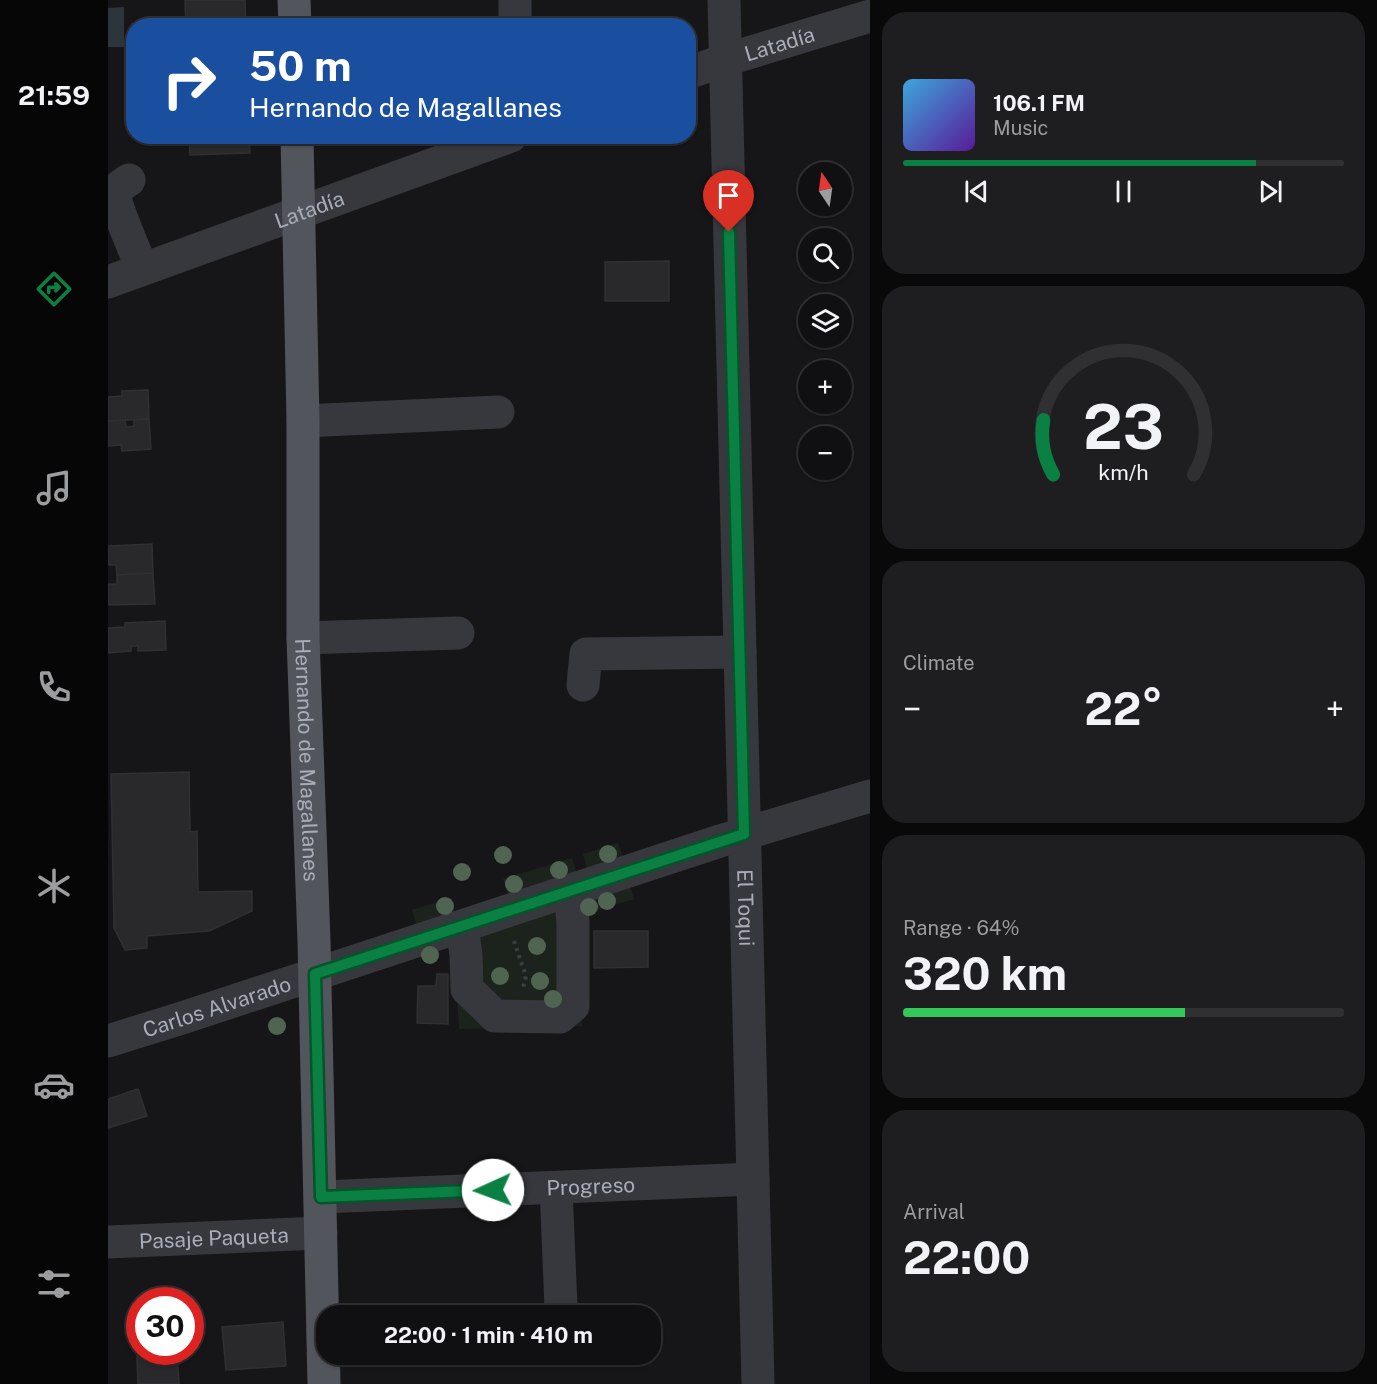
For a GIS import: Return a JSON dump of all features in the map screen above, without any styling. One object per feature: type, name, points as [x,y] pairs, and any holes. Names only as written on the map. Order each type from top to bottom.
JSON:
[{"type":"main road","points":[[294,0],[295,18]]},
{"type":"main road","name":"Hernando de Magallanes","points":[[297,144],[303,421],[303,638],[315,974],[324,1384]]},
{"type":"street","points":[[515,0],[515,18]]},
{"type":"street","name":"El Toqui","points":[[724,0],[758,1384]]},
{"type":"street","name":"Latadía","points":[[696,70],[870,16]]},
{"type":"street","name":"Latadía","points":[[108,282],[489,144]]},
{"type":"street","points":[[129,180],[120,186],[116,194],[142,269]]},
{"type":"street","points":[[303,421],[498,412]]},
{"type":"street","points":[[303,638],[458,633]]},
{"type":"street","points":[[583,685],[586,654],[740,652]]},
{"type":"street","name":"Carlos Alvarado","points":[[108,1041],[744,834],[870,796]]},
{"type":"street","points":[[462,926],[467,989],[495,1016],[560,1017],[573,1006],[573,922],[570,892]]},
{"type":"street","name":"Progreso","points":[[321,1197],[753,1179]]},
{"type":"street","points":[[556,1188],[561,1305]]},
{"type":"street","name":"Pasaje Paqueta","points":[[108,1242],[321,1233]]},
{"type":"path","points":[[509,1016],[526,976],[514,941]]},
{"type":"shaded area","points":[[124,7],[124,47],[108,47],[108,8]]},
{"type":"shaded area","points":[[618,843],[623,859],[588,870],[583,854]]},
{"type":"shaded area","points":[[572,858],[577,874],[509,896],[503,879]]},
{"type":"shaded area","points":[[630,886],[634,899],[582,915],[578,901]]},
{"type":"shaded area","points":[[451,898],[455,914],[417,926],[412,910]]},
{"type":"shaded area","points":[[575,901],[582,1026],[459,1029],[454,939]]},
{"type":"building","points":[[185,0],[245,0],[246,18],[186,18]]},
{"type":"building","points":[[189,144],[249,144],[250,153],[190,155]]},
{"type":"building","points":[[669,261],[669,301],[605,301],[605,262]]},
{"type":"building","points":[[148,390],[149,419],[108,421],[108,397],[122,396],[122,391]]},
{"type":"building","points":[[149,419],[151,449],[122,451],[121,445],[108,446],[108,421],[125,420],[126,427],[134,426],[134,420]]},
{"type":"building","points":[[152,544],[153,573],[117,575],[116,565],[108,565],[108,546]]},
{"type":"building","points":[[153,573],[155,604],[108,605],[108,584],[117,584],[117,575]]},
{"type":"building","points":[[165,621],[166,650],[138,651],[138,646],[131,646],[131,651],[108,653],[108,628],[125,627],[125,623]]},
{"type":"building","points":[[189,772],[190,832],[197,831],[198,892],[252,891],[252,911],[209,931],[147,936],[147,948],[125,950],[114,928],[111,774]]},
{"type":"building","points":[[594,931],[648,931],[648,967],[594,968]]},
{"type":"building","points":[[437,974],[448,974],[448,1024],[417,1023],[418,986],[436,986]]},
{"type":"building","points":[[138,1089],[147,1116],[108,1128],[108,1099]]},
{"type":"building","points":[[283,1322],[286,1366],[226,1370],[222,1327]]},
{"type":"building","points":[[137,1365],[178,1365],[179,1384],[138,1384]]},
{"type":"route","points":[[493,1190],[321,1197],[315,974],[744,834],[729,232]]}]
